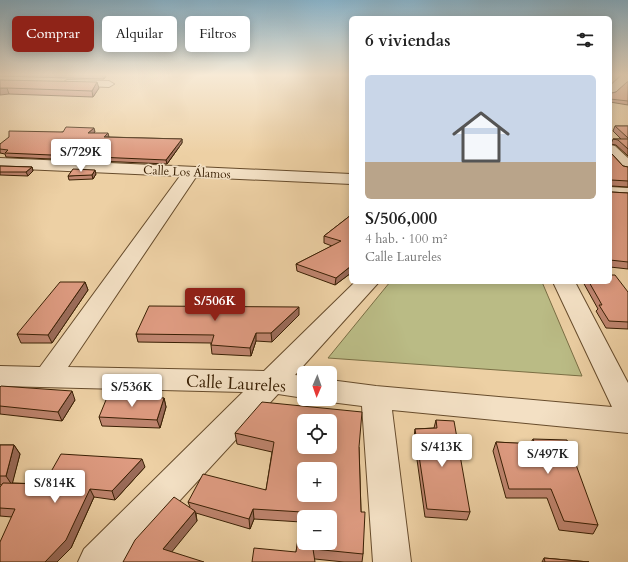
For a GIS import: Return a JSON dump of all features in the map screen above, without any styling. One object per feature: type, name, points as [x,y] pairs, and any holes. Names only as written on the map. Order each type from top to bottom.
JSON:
[{"type":"street","points":[[612,151],[628,167]]},
{"type":"street","name":"Calle Los Álamos","points":[[0,163],[349,179]]},
{"type":"street","points":[[47,377],[191,172]]},
{"type":"street","points":[[612,192],[628,193]]},
{"type":"street","points":[[97,562],[366,284]]},
{"type":"street","points":[[565,284],[628,411]]},
{"type":"street","name":"Calle Laureles","points":[[0,376],[270,382],[297,386]]},
{"type":"street","points":[[337,392],[628,421]]},
{"type":"street","points":[[376,397],[392,562]]},
{"type":"green space","points":[[388,284],[543,284],[582,376],[328,358]]},
{"type":"building","points":[[615,126],[628,126],[628,138]]},
{"type":"building","points":[[66,127],[94,128],[88,133],[108,133],[104,137],[182,139],[166,160],[5,153],[8,150],[0,149],[0,144],[9,137],[9,131],[63,132]]},
{"type":"building","points":[[613,139],[628,139],[628,149],[618,140]]},
{"type":"building","points":[[612,154],[623,166],[628,167],[628,181],[612,180]]},
{"type":"building","points":[[0,166],[32,167],[26,172],[0,172]]},
{"type":"building","points":[[73,169],[95,170],[92,175],[68,176]]},
{"type":"building","points":[[612,192],[628,193],[628,262],[612,260]]},
{"type":"building","points":[[349,217],[349,268],[336,278],[296,264],[341,241],[324,236]]},
{"type":"building","points":[[612,275],[615,275],[628,292],[628,322],[609,321],[599,305],[602,305],[590,284],[612,284]]},
{"type":"building","points":[[60,282],[85,282],[48,335],[17,334]]},
{"type":"building","points":[[149,306],[299,307],[271,333],[256,333],[250,348],[211,345],[214,335],[136,334]]},
{"type":"building","points":[[1,386],[72,391],[58,412],[0,406]]},
{"type":"building","points":[[108,395],[164,398],[157,420],[99,417]]},
{"type":"building","points":[[262,402],[362,412],[359,447],[361,512],[365,512],[363,554],[323,550],[337,550],[337,510],[297,510],[297,512],[253,509],[249,519],[188,502],[203,474],[266,490],[274,442],[235,433]]},
{"type":"building","points":[[436,420],[454,421],[470,512],[427,509],[415,429],[437,428]]},
{"type":"building","points":[[533,439],[567,440],[598,525],[564,521],[551,489],[509,489],[496,442],[535,444]]},
{"type":"building","points":[[0,445],[14,445],[6,476],[0,476]]},
{"type":"building","points":[[61,454],[142,459],[112,491],[90,489],[66,540],[45,562],[0,562],[0,542],[15,509],[0,508],[0,487],[3,483],[44,484]]},
{"type":"building","points":[[174,497],[195,511],[163,549],[204,562],[123,562],[135,540]]},
{"type":"building","points":[[297,545],[297,550],[313,550],[315,562],[252,562],[254,548],[296,552]]},
{"type":"building","points":[[544,558],[589,562],[545,562]]}]
